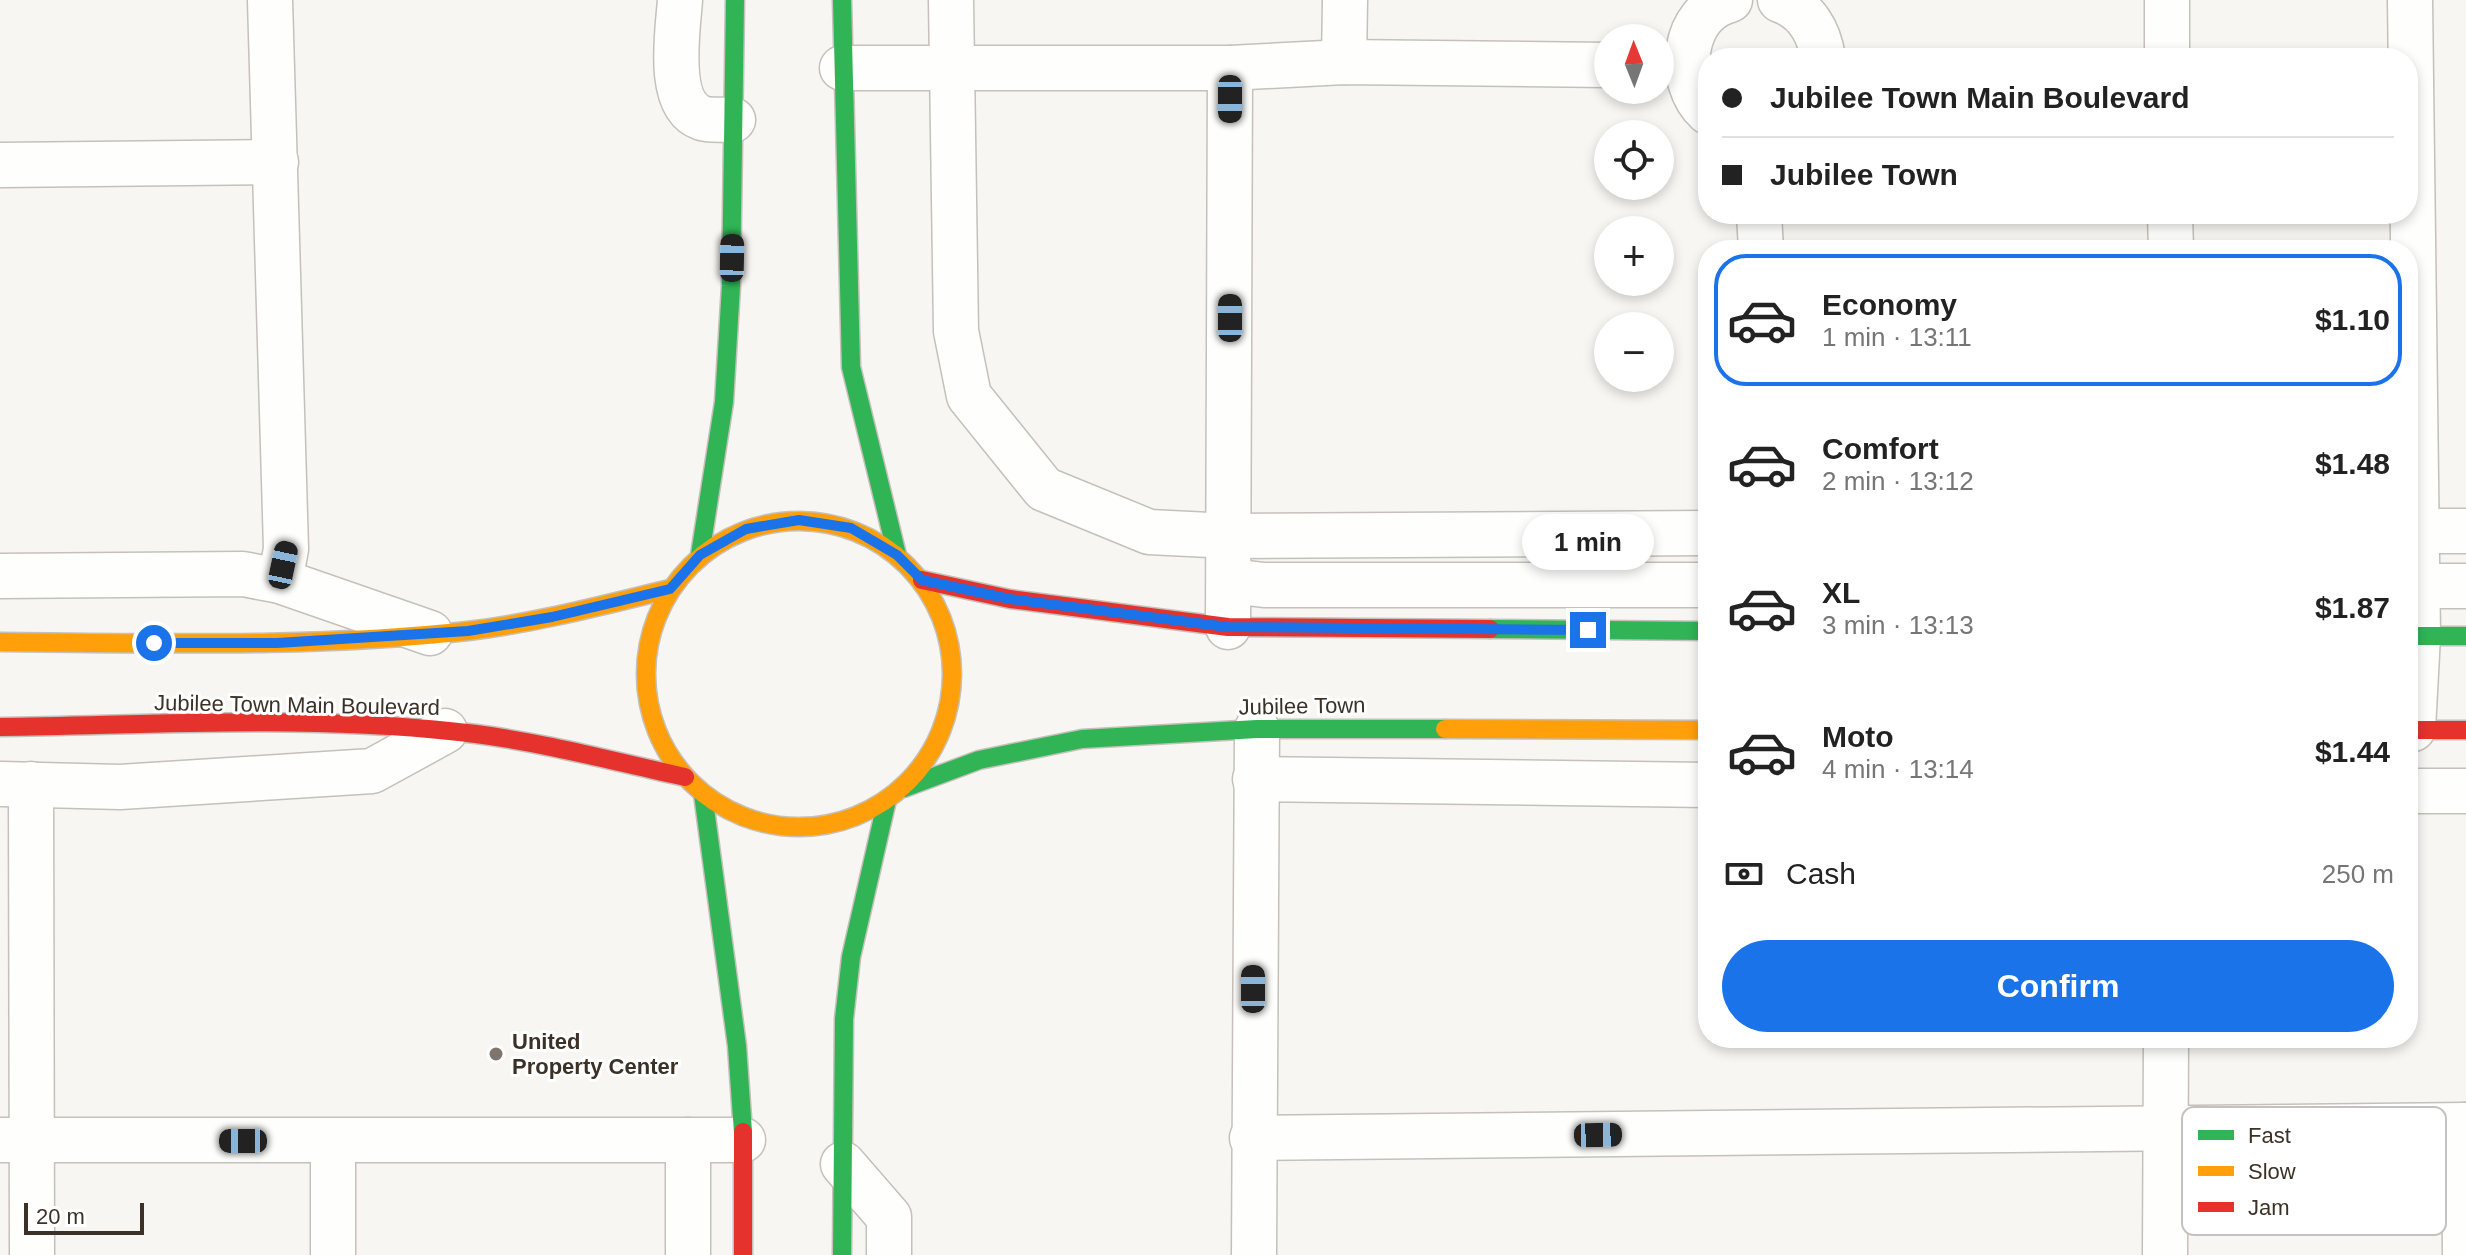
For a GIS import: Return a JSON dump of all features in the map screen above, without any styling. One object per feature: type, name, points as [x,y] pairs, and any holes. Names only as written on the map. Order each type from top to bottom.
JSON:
[{"type":"main road","points":[[700,555],[724,402],[731,286],[735,0]]},
{"type":"main road","points":[[842,0],[851,367],[897,555]]},
{"type":"main road","points":[[799,520],[851,528],[897,555],[922,580],[944,620],[954,665],[950,710],[932,753],[904,788],[853,819],[801,827],[775,826],[736,815],[703,794],[685,777],[662,744],[648,706],[645,665],[653,626],[670,589],[700,555],[746,529],[799,520]]},
{"type":"main road","points":[[922,580],[1010,599],[1228,627],[1698,631]]},
{"type":"main road","points":[[0,642],[277,643],[430,633],[552,617],[670,589]]},
{"type":"main road","points":[[2418,636],[2466,636]]},
{"type":"main road","name":"Jubilee Town Main Boulevard","points":[[0,727],[357,726],[445,731],[499,737],[685,777]]},
{"type":"main road","name":"Jubilee Town","points":[[904,788],[1026,748],[1082,739],[1257,729],[1698,730]]},
{"type":"main road","points":[[2418,730],[2466,730]]},
{"type":"main road","points":[[703,794],[737,1046],[743,1140],[743,1255]]},
{"type":"main road","points":[[842,1255],[844,1019],[851,957],[887,800]]},
{"type":"street","points":[[270,0],[286,549],[280,581]]},
{"type":"street","points":[[680,0],[677,83],[686,107],[702,118],[733,120]]},
{"type":"street","points":[[951,0],[949,70],[956,331],[969,396],[1044,489],[1149,532],[1230,536],[1698,533]]},
{"type":"street","points":[[1344,62],[1345,0]]},
{"type":"street","points":[[1674,63],[1694,29],[1722,2],[1730,0]]},
{"type":"street","points":[[1780,0],[1795,5],[1819,34],[1821,48]]},
{"type":"street","points":[[2167,0],[2167,48]]},
{"type":"street","points":[[2409,48],[2410,0]]},
{"type":"street","points":[[842,68],[1230,68],[1344,62],[1594,65]]},
{"type":"street","points":[[1228,627],[1230,68]]},
{"type":"street","points":[[1674,69],[1698,103]]},
{"type":"street","points":[[0,165],[276,162]]},
{"type":"street","points":[[2418,531],[2466,531]]},
{"type":"street","points":[[0,576],[243,574],[280,581],[430,633]]},
{"type":"street","points":[[1230,581],[1264,585],[1698,585]]},
{"type":"street","points":[[2418,586],[2466,586]]},
{"type":"street","points":[[1254,1255],[1252,1138],[1257,729]]},
{"type":"street","points":[[32,1255],[16,1139],[15,784],[120,787],[372,771],[445,731]]},
{"type":"street","points":[[1255,779],[1698,785]]},
{"type":"street","points":[[2418,791],[2466,791]]},
{"type":"street","points":[[2165,1255],[2163,1128],[2166,1048]]},
{"type":"street","points":[[2465,1125],[2465,1255]]},
{"type":"street","points":[[1252,1138],[2182,1128]]},
{"type":"street","points":[[16,1139],[743,1140]]},
{"type":"street","points":[[688,1140],[688,1255]]},
{"type":"street","points":[[333,1141],[333,1255]]},
{"type":"street","points":[[843,1164],[889,1217],[889,1255]]},
{"type":"traffic: fast","points":[[700,555],[724,402],[731,286],[735,0]]},
{"type":"traffic: fast","points":[[842,0],[851,367],[897,555]]},
{"type":"traffic: fast","points":[[1490,629],[1698,631]]},
{"type":"traffic: fast","points":[[2418,636],[2466,636]]},
{"type":"traffic: fast","points":[[904,788],[979,760],[1082,739],[1257,729],[1445,729]]},
{"type":"traffic: fast","points":[[703,794],[737,1046],[743,1132]]},
{"type":"traffic: fast","points":[[842,1255],[844,1019],[851,957],[887,800]]},
{"type":"traffic: slow","points":[[784,521],[814,521],[858,532],[884,546],[918,577],[946,629],[952,674],[952,689],[941,733],[918,771],[896,793],[844,821],[814,827],[784,827],[740,816],[714,802],[680,771],[652,719],[646,689],[646,659],[657,615],[671,589],[702,555],[754,527],[784,521]]},
{"type":"traffic: slow","points":[[0,642],[234,643],[410,636],[519,623],[670,589]]},
{"type":"traffic: slow","points":[[1445,729],[1698,730]]},
{"type":"traffic: jam","points":[[922,580],[1010,599],[1228,627],[1490,629]]},
{"type":"traffic: jam","points":[[0,727],[298,722],[417,728],[528,742],[685,777]]},
{"type":"traffic: jam","points":[[2418,730],[2466,730]]},
{"type":"traffic: jam","points":[[743,1132],[743,1255]]},
{"type":"place","name":"United Property Center","points":[[496,1054]]},
{"type":"route","points":[[154,643],[277,643],[468,631],[552,617],[670,589],[700,555],[746,529],[799,520],[851,528],[897,555],[922,580],[1010,599],[1228,627],[1588,630]]}]
